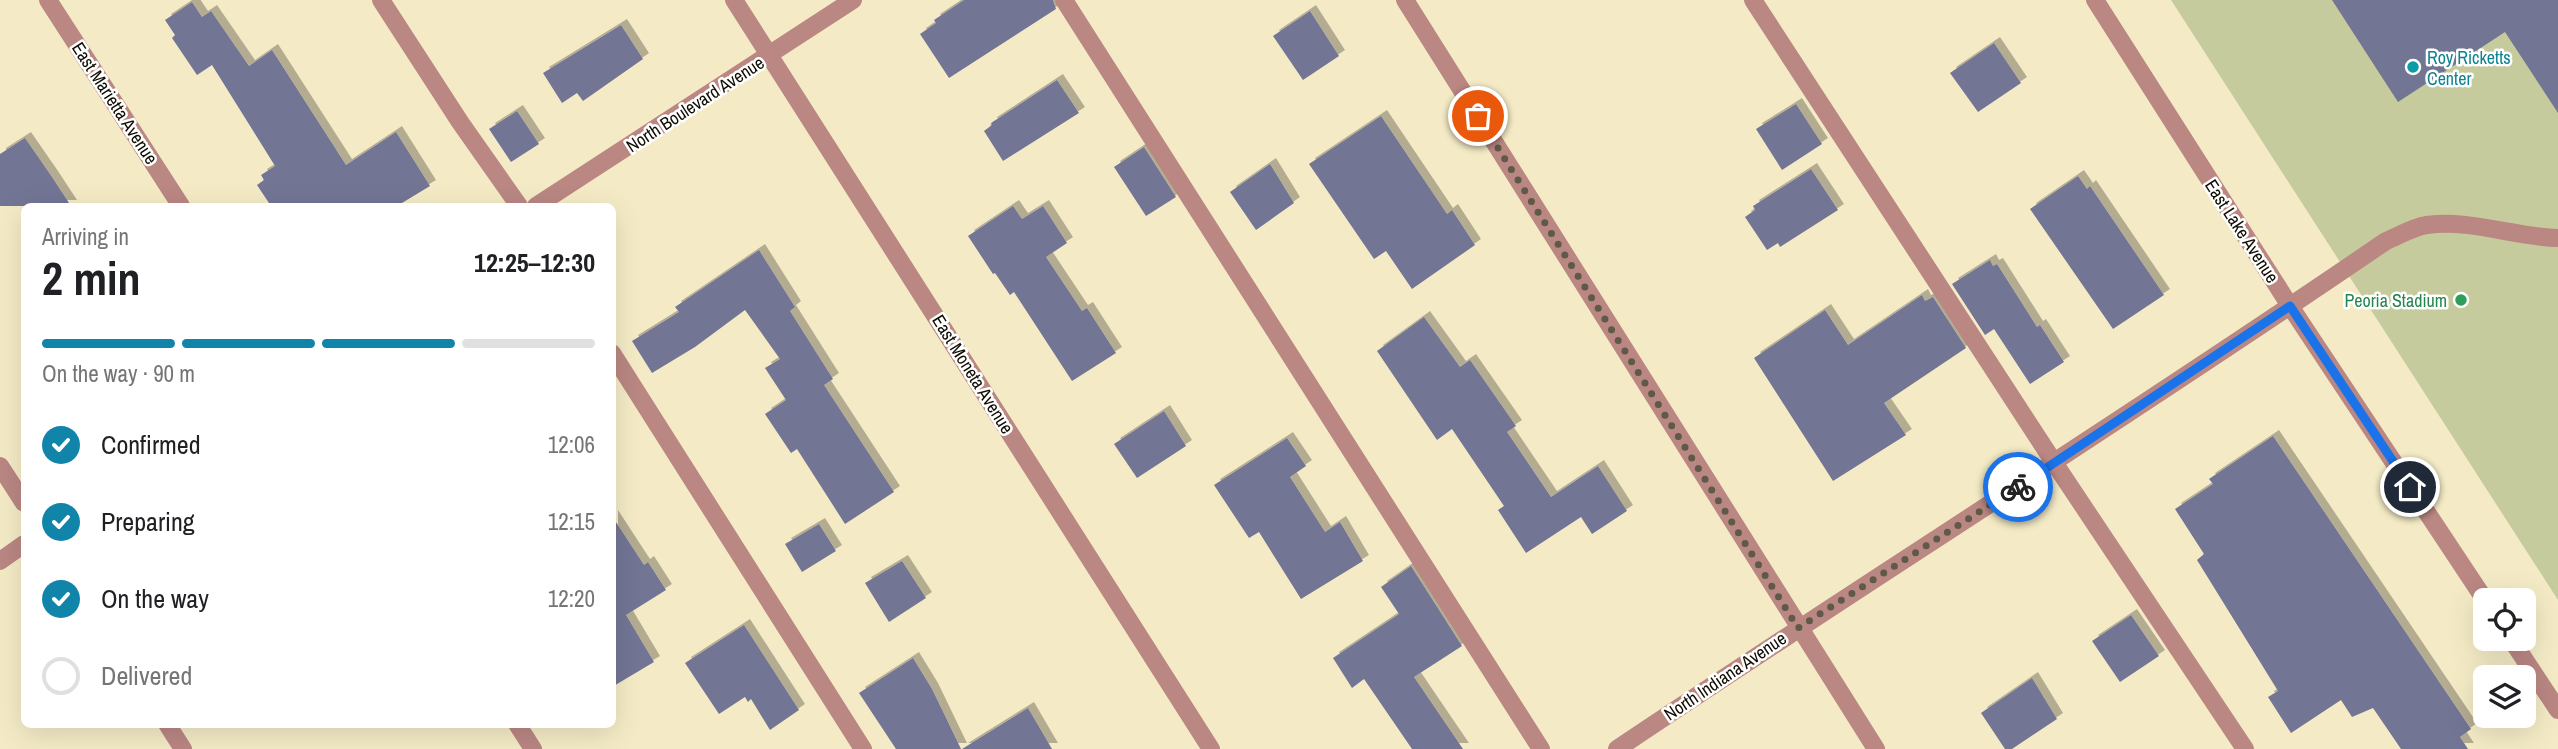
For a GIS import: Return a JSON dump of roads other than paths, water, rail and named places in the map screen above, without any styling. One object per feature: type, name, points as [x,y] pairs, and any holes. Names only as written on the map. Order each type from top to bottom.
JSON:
[{"type":"street","name":"East Marietta Avenue","points":[[48,0],[179,203]]},
{"type":"street","points":[[381,0],[460,122],[517,203]]},
{"type":"street","name":"East Moneta Avenue","points":[[734,0],[1212,749]]},
{"type":"street","name":"North Boulevard Avenue","points":[[541,203],[853,0]]},
{"type":"street","points":[[1064,0],[1541,749]]},
{"type":"street","points":[[1405,0],[1876,749]]},
{"type":"street","points":[[1753,0],[2055,464],[2245,749]]},
{"type":"street","name":"East Lake Avenue","points":[[2095,0],[2290,306],[2477,588]]},
{"type":"street","name":"North Indiana Avenue","points":[[1617,749],[1798,628],[2055,464],[2386,241],[2424,225],[2463,223],[2528,237],[2558,238]]},
{"type":"street","points":[[616,359],[863,749]]},
{"type":"street","points":[[0,466],[21,498]]},
{"type":"street","points":[[0,561],[21,546]]},
{"type":"street","points":[[2519,651],[2558,710]]},
{"type":"street","points":[[170,728],[183,749]]},
{"type":"street","points":[[520,728],[533,749]]},
{"type":"place","name":"Roy Ricketts Center","points":[[2413,67]]},
{"type":"place","name":"Peoria Stadium","points":[[2461,300]]}]
